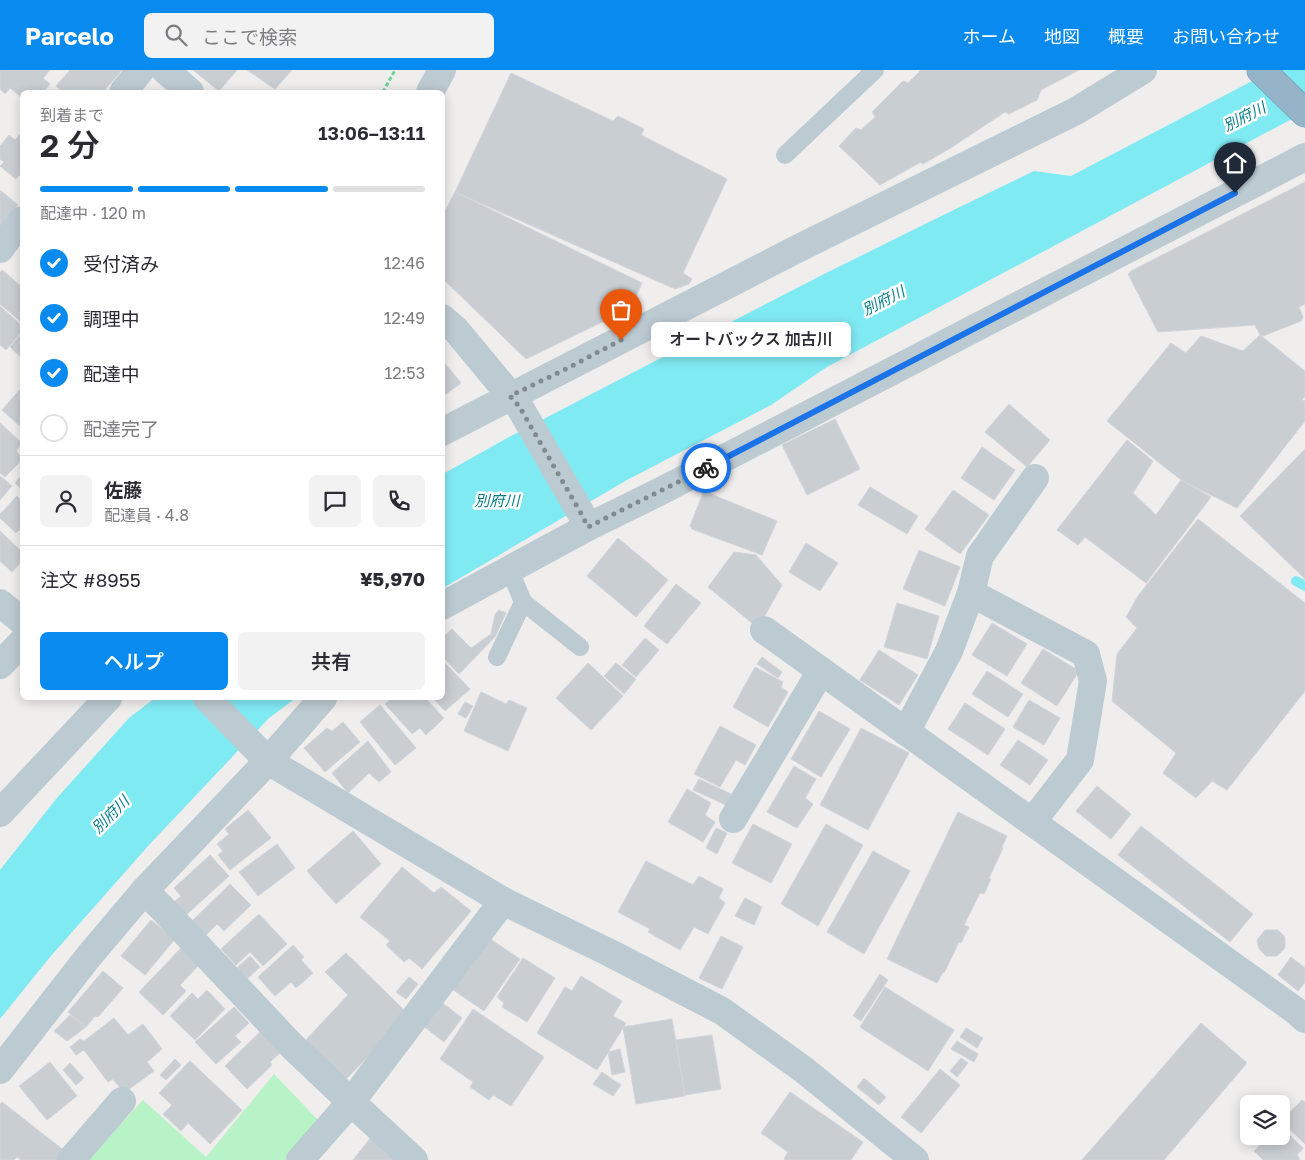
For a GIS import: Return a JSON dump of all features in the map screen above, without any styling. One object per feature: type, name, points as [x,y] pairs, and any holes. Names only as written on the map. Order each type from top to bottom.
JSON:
[{"type":"highway","points":[[1261,70],[1305,113]]},
{"type":"street","points":[[125,90],[141,70]]},
{"type":"street","points":[[165,70],[188,90]]},
{"type":"street","points":[[431,90],[442,70]]},
{"type":"street","points":[[445,431],[515,401],[568,368],[797,249],[1076,111],[1143,70]]},
{"type":"street","points":[[445,604],[510,570],[585,521],[670,486],[1305,157]]},
{"type":"street","points":[[0,249],[20,223]]},
{"type":"street","points":[[445,321],[456,330],[515,401],[585,521]]},
{"type":"street","points":[[906,732],[949,651],[971,593],[980,556],[1036,478]]},
{"type":"street","points":[[971,593],[1086,654],[1093,681],[1080,760],[1032,822]]},
{"type":"street","points":[[0,603],[20,619]]},
{"type":"street","points":[[764,630],[1305,1019]]},
{"type":"street","points":[[0,665],[20,644]]},
{"type":"street","points":[[733,819],[821,671]]},
{"type":"street","points":[[0,814],[106,700]]},
{"type":"street","points":[[208,700],[268,762],[503,901],[610,953],[722,1011],[804,1070],[914,1160]]},
{"type":"street","points":[[0,1070],[89,956],[144,891],[268,762],[321,700]]},
{"type":"street","points":[[144,891],[292,1046],[414,1160]]},
{"type":"street","points":[[300,1160],[351,1102],[503,901]]},
{"type":"street","points":[[71,1160],[122,1101]]},
{"type":"lane","points":[[785,155],[875,70]]},
{"type":"lane","points":[[510,570],[523,602],[580,646]]},
{"type":"lane","points":[[497,657],[523,602]]},
{"type":"path","points":[[384,90],[395,70]]},
{"type":"green space","points":[[274,1074],[320,1122],[286,1160],[88,1160],[143,1100],[206,1157]]},
{"type":"water","name":"別府川","points":[[1273,70],[1305,70],[1305,112],[827,367],[771,405],[627,480],[445,587],[445,473],[509,437],[822,275],[1034,171],[1071,176]]},
{"type":"water","name":"別府川","points":[[152,700],[293,700],[269,718],[149,845],[50,957],[0,1019],[0,870],[56,799],[129,718]]},
{"type":"building","points":[[0,70],[50,70],[43,78],[50,84],[45,90],[20,90],[20,96],[10,88],[5,94],[0,89]]},
{"type":"building","points":[[70,70],[122,70],[105,90],[61,90],[56,86]]},
{"type":"building","points":[[193,70],[237,70],[220,90]]},
{"type":"building","points":[[247,70],[292,70],[275,89]]},
{"type":"building","points":[[921,70],[1079,70],[1041,90],[1037,100],[1009,114],[1005,112],[949,149],[880,185],[839,146],[856,128],[861,130],[874,118],[875,116],[872,112],[903,81],[908,83]]},
{"type":"building","points":[[511,73],[613,121],[618,116],[644,129],[641,135],[727,179],[683,273],[692,279],[689,284],[675,289],[455,192]]},
{"type":"building","points":[[20,134],[20,176],[16,179],[0,166],[4,162],[0,159],[0,146],[9,135],[15,140]]},
{"type":"building","points":[[1305,182],[1305,304],[1299,307],[1303,317],[1301,321],[1263,336],[1260,335],[1255,325],[1158,332],[1128,274]]},
{"type":"building","points":[[0,190],[18,205],[0,226]]},
{"type":"building","points":[[455,192],[642,283],[631,308],[526,359],[445,281],[445,211]]},
{"type":"building","points":[[2,270],[20,285],[20,321],[0,304],[0,273]]},
{"type":"building","points":[[0,306],[20,324],[20,333],[6,350],[0,345]]},
{"type":"building","points":[[20,335],[20,356],[10,347]]},
{"type":"building","points":[[1260,335],[1305,371],[1305,396],[1302,400],[1305,401],[1305,421],[1237,508],[1181,480],[1107,421],[1171,343],[1186,353],[1201,336],[1243,351]]},
{"type":"building","points":[[445,364],[461,383],[446,394],[445,393]]},
{"type":"building","points":[[20,389],[20,426],[2,410]]},
{"type":"building","points":[[1009,404],[1050,440],[1027,467],[985,432]]},
{"type":"building","points":[[835,419],[860,469],[807,495],[782,445]]},
{"type":"building","points":[[0,423],[20,441],[20,446],[16,451],[20,456],[20,462],[5,477],[0,473]]},
{"type":"building","points":[[1127,440],[1153,461],[1133,493],[1156,515],[1181,480],[1211,497],[1146,583],[1085,537],[1078,545],[1057,530]]},
{"type":"building","points":[[982,447],[1015,470],[994,500],[961,478]]},
{"type":"building","points":[[1305,449],[1305,579],[1240,516]]},
{"type":"building","points":[[0,476],[12,486],[0,500]]},
{"type":"building","points":[[20,477],[20,488],[15,483]]},
{"type":"building","points":[[870,487],[918,516],[907,534],[858,505]]},
{"type":"building","points":[[953,490],[989,515],[960,554],[925,529]]},
{"type":"building","points":[[706,492],[777,521],[762,555],[692,529],[690,526],[703,493]]},
{"type":"building","points":[[17,496],[20,499],[20,531],[16,533],[0,518],[0,514]]},
{"type":"building","points":[[1198,519],[1305,603],[1305,691],[1227,790],[1212,781],[1196,798],[1163,773],[1176,753],[1112,701],[1117,654],[1137,628],[1126,617],[1138,596]]},
{"type":"building","points":[[0,531],[20,550],[20,563],[12,572],[0,561]]},
{"type":"building","points":[[618,538],[668,580],[636,617],[587,576]]},
{"type":"building","points":[[806,543],[838,563],[820,591],[789,572]]},
{"type":"building","points":[[919,550],[960,567],[945,606],[903,589]]},
{"type":"building","points":[[734,552],[756,555],[782,585],[758,628],[708,587]]},
{"type":"building","points":[[676,584],[701,603],[667,644],[644,626]]},
{"type":"building","points":[[897,603],[939,616],[927,659],[884,647]]},
{"type":"building","points":[[499,610],[506,613],[495,637],[491,634],[495,614]]},
{"type":"building","points":[[992,623],[1027,644],[1007,676],[972,655]]},
{"type":"building","points":[[452,629],[471,648],[491,634],[495,637],[459,674],[445,659],[445,635]]},
{"type":"building","points":[[645,638],[659,650],[636,677],[622,665]]},
{"type":"building","points":[[1043,649],[1079,671],[1057,706],[1021,683]]},
{"type":"building","points":[[879,650],[918,675],[899,705],[860,680]]},
{"type":"building","points":[[762,657],[782,672],[778,678],[757,664]]},
{"type":"building","points":[[445,663],[470,689],[445,711],[435,700],[445,700]]},
{"type":"building","points":[[588,663],[623,696],[591,730],[556,698]]},
{"type":"building","points":[[616,663],[636,679],[624,694],[604,676]]},
{"type":"building","points":[[755,667],[783,682],[781,687],[788,692],[768,727],[733,707]]},
{"type":"building","points":[[987,671],[1023,694],[1008,717],[972,694]]},
{"type":"building","points":[[481,692],[506,704],[509,700],[527,708],[508,751],[464,731]]},
{"type":"building","points":[[390,700],[427,700],[444,718],[426,735],[420,728],[412,734],[385,704]]},
{"type":"building","points":[[1029,700],[1060,718],[1044,745],[1013,727]]},
{"type":"building","points":[[465,702],[473,706],[466,718],[458,714]]},
{"type":"building","points":[[965,703],[1005,729],[988,755],[948,729]]},
{"type":"building","points":[[380,705],[416,748],[395,765],[360,722]]},
{"type":"building","points":[[819,711],[850,729],[821,777],[791,759]]},
{"type":"building","points":[[343,722],[360,742],[325,772],[304,748],[327,728],[332,731]]},
{"type":"building","points":[[720,726],[756,745],[745,765],[736,760],[720,787],[694,774]]},
{"type":"building","points":[[861,728],[909,753],[868,830],[820,805]]},
{"type":"building","points":[[1018,740],[1048,760],[1030,785],[1000,765]]},
{"type":"building","points":[[368,741],[391,772],[379,782],[369,773],[348,793],[332,773]]},
{"type":"building","points":[[794,766],[816,779],[805,798],[813,804],[797,828],[767,812]]},
{"type":"building","points":[[699,779],[731,794],[726,805],[693,790]]},
{"type":"building","points":[[1097,786],[1131,814],[1111,839],[1076,811]]},
{"type":"building","points":[[687,789],[711,803],[705,815],[715,822],[703,842],[668,822]]},
{"type":"building","points":[[248,810],[271,838],[230,870],[218,855],[223,851],[217,844],[229,834],[225,829]]},
{"type":"building","points":[[958,812],[1007,836],[984,894],[980,893],[964,925],[969,927],[937,983],[887,959]]},
{"type":"building","points":[[753,824],[792,844],[771,883],[732,863]]},
{"type":"building","points":[[826,824],[863,845],[818,926],[781,904]]},
{"type":"building","points":[[1141,826],[1253,914],[1230,942],[1118,855]]},
{"type":"building","points":[[716,828],[727,833],[717,854],[706,848]]},
{"type":"building","points":[[353,831],[381,864],[336,904],[307,871]]},
{"type":"building","points":[[277,844],[295,868],[258,896],[239,872]]},
{"type":"building","points":[[873,851],[910,871],[864,954],[827,932]]},
{"type":"building","points":[[210,855],[229,876],[185,916],[173,903],[181,896],[174,888]]},
{"type":"building","points":[[646,861],[693,885],[699,876],[723,889],[719,898],[725,903],[708,934],[694,927],[680,950],[648,932],[650,929],[618,912]]},
{"type":"building","points":[[402,867],[434,893],[441,887],[471,911],[422,969],[409,958],[404,962],[386,945],[390,941],[360,917]]},
{"type":"building","points":[[230,884],[251,905],[224,931],[217,924],[204,937],[190,923]]},
{"type":"building","points":[[745,898],[762,907],[754,925],[735,916]]},
{"type":"building","points":[[259,914],[287,944],[263,966],[250,952],[236,965],[221,949]]},
{"type":"building","points":[[151,920],[175,939],[145,975],[121,956]]},
{"type":"building","points":[[1265,930],[1278,930],[1285,937],[1285,948],[1277,956],[1266,956],[1259,949],[1257,940]]},
{"type":"building","points":[[486,936],[520,959],[484,1011],[449,987]]},
{"type":"building","points":[[721,936],[743,947],[722,989],[699,978]]},
{"type":"building","points":[[293,945],[304,957],[301,960],[313,973],[296,988],[291,982],[275,996],[258,977]]},
{"type":"building","points":[[182,947],[200,964],[180,985],[186,991],[163,1015],[139,992]]},
{"type":"building","points":[[346,953],[406,1012],[391,1033],[344,1081],[303,1043],[348,995],[325,972]]},
{"type":"building","points":[[250,956],[260,967],[247,979],[237,968]]},
{"type":"building","points":[[1291,957],[1305,968],[1305,982],[1298,991],[1278,975]]},
{"type":"building","points":[[523,958],[555,978],[527,1022],[502,1007],[504,1003],[497,997]]},
{"type":"building","points":[[103,971],[123,988],[98,1017],[95,1016],[86,1027],[68,1012]]},
{"type":"building","points":[[880,974],[888,980],[861,1021],[853,1016]]},
{"type":"building","points":[[581,976],[622,1001],[613,1016],[626,1023],[597,1070],[537,1033],[565,987],[572,991]]},
{"type":"building","points":[[409,977],[418,984],[406,999],[396,992]]},
{"type":"building","points":[[885,987],[954,1030],[928,1071],[860,1027]]},
{"type":"building","points":[[207,990],[225,1009],[195,1040],[170,1016],[192,993],[198,999]]},
{"type":"building","points":[[440,1001],[462,1018],[444,1042],[422,1025]]},
{"type":"building","points":[[234,1007],[249,1023],[235,1036],[241,1042],[216,1064],[195,1042]]},
{"type":"building","points":[[473,1009],[544,1057],[511,1106],[493,1095],[489,1100],[470,1087],[473,1082],[440,1059]]},
{"type":"building","points":[[70,1015],[86,1027],[67,1041],[54,1031]]},
{"type":"building","points":[[114,1018],[128,1035],[143,1024],[162,1049],[147,1062],[154,1071],[124,1093],[113,1079],[108,1082],[84,1050],[76,1055],[70,1047],[80,1039],[84,1041]]},
{"type":"building","points":[[672,1019],[685,1096],[636,1104],[623,1027]]},
{"type":"building","points":[[1201,1023],[1247,1063],[1164,1160],[1082,1160]]},
{"type":"building","points":[[966,1028],[983,1038],[977,1048],[960,1037]]},
{"type":"building","points":[[262,1030],[282,1051],[270,1062],[272,1065],[247,1089],[225,1066]]},
{"type":"building","points":[[712,1035],[721,1089],[685,1095],[676,1040]]},
{"type":"building","points":[[957,1041],[978,1054],[974,1062],[951,1049]]},
{"type":"building","points":[[620,1049],[625,1072],[612,1075],[608,1052]]},
{"type":"building","points":[[961,1058],[968,1063],[957,1077],[950,1071]]},
{"type":"building","points":[[175,1059],[181,1065],[166,1080],[160,1075]]},
{"type":"building","points":[[190,1061],[242,1110],[210,1144],[188,1123],[181,1131],[163,1114],[172,1105],[159,1093]]},
{"type":"building","points":[[50,1062],[77,1096],[47,1120],[19,1086]]},
{"type":"building","points":[[70,1063],[84,1078],[76,1085],[63,1070]]},
{"type":"building","points":[[940,1069],[960,1085],[921,1133],[901,1117]]},
{"type":"building","points":[[602,1072],[621,1085],[613,1096],[593,1084]]},
{"type":"building","points":[[864,1078],[886,1097],[879,1105],[857,1087]]},
{"type":"building","points":[[790,1092],[863,1142],[851,1160],[784,1159],[788,1152],[761,1133]]},
{"type":"building","points":[[1302,1100],[1305,1102],[1305,1144],[1290,1130],[1290,1112]]},
{"type":"building","points":[[2,1102],[66,1152],[59,1160],[21,1160],[17,1157],[14,1160],[0,1160],[0,1104]]},
{"type":"building","points":[[372,1136],[401,1160],[353,1160]]},
{"type":"building","points":[[1290,1136],[1303,1148],[1297,1155],[1300,1160],[1263,1160],[1254,1151],[1260,1145],[1290,1145]]},
{"type":"waterway","points":[[1296,581],[1305,586]]},
{"type":"way so far","points":[[621,340],[510,396],[519,406],[588,527],[706,468]]},
{"type":"place","name":"オートバックス 加古川","points":[[621,340]]},
{"type":"route","points":[[706,468],[1235,193]]}]
